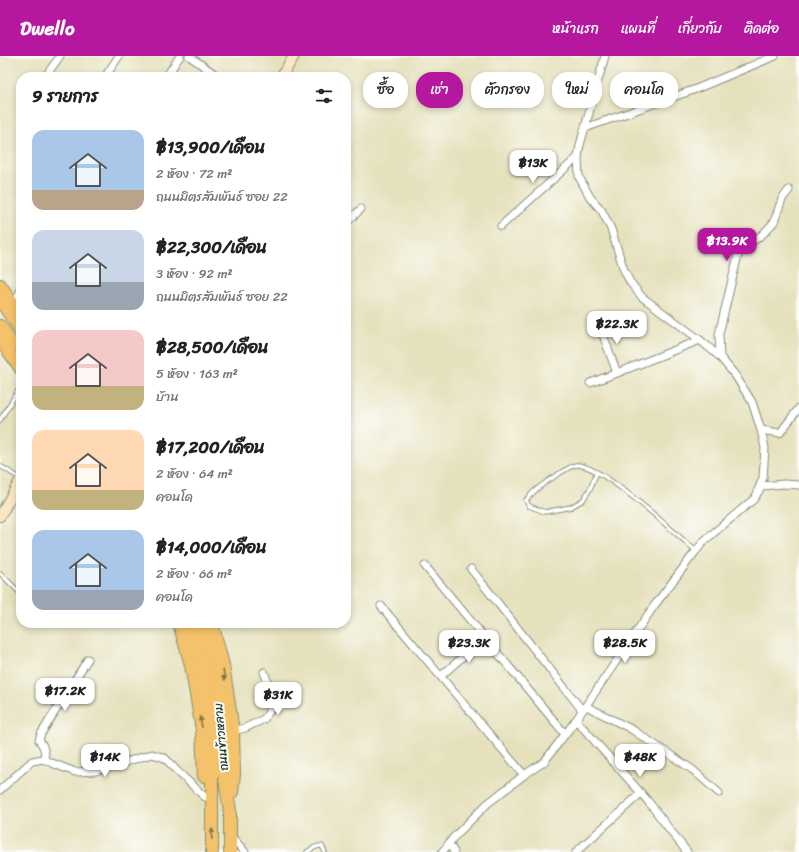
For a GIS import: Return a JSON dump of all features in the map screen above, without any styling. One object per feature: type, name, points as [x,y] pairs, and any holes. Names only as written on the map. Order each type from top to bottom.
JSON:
[{"type":"main road","points":[[0,285],[16,308]]},
{"type":"main road","points":[[0,300],[16,323]]},
{"type":"main road","points":[[0,326],[16,354]]},
{"type":"main road","points":[[0,339],[16,354]]},
{"type":"main road","points":[[180,628],[191,665],[202,730],[205,797],[212,816]]},
{"type":"main road","name":"ถนนข้าวหลาม","points":[[190,628],[200,661],[212,729],[212,852]]},
{"type":"main road","name":"ถนนข้าวหลาม","points":[[202,628],[212,658],[222,727],[224,773],[230,812],[230,852]]},
{"type":"main road","points":[[213,628],[223,665],[233,731],[234,774],[230,812]]},
{"type":"street","points":[[49,72],[60,56]]},
{"type":"street","points":[[108,72],[119,56]]},
{"type":"street","points":[[169,72],[180,56]]},
{"type":"street","points":[[189,56],[213,72]]},
{"type":"street","points":[[283,72],[294,56]]},
{"type":"street","points":[[605,56],[580,145],[578,157],[579,177],[590,197],[602,212],[611,229],[624,270],[630,282],[642,297],[700,340],[720,357],[735,375],[752,402],[765,448],[763,478],[754,499]]},
{"type":"street","points":[[584,128],[696,89],[775,56]]},
{"type":"street","points":[[501,226],[578,157]]},
{"type":"street","points":[[720,357],[719,334],[738,255],[749,244],[763,234],[774,222],[782,199],[788,190]]},
{"type":"street","points":[[351,219],[361,209]]},
{"type":"street","points":[[13,304],[16,299]]},
{"type":"street","points":[[599,324],[617,373]]},
{"type":"street","points":[[590,383],[700,340]]},
{"type":"street","points":[[761,430],[780,433],[799,408]]},
{"type":"street","points":[[442,852],[487,804],[524,775],[544,762],[576,720],[654,606],[704,541],[754,499],[762,486],[799,484]]},
{"type":"street","points":[[0,516],[16,488]]},
{"type":"street","points":[[425,566],[565,734]]},
{"type":"street","points":[[471,569],[584,708],[631,729],[693,770],[719,793]]},
{"type":"street","points":[[381,606],[524,775]]},
{"type":"street","points":[[441,676],[485,637]]},
{"type":"street","points":[[43,759],[45,754],[43,746],[39,740],[41,734],[88,659]]},
{"type":"street","points":[[233,731],[264,720],[271,709],[273,696],[264,672]]},
{"type":"street","points":[[576,720],[641,793],[687,852]]},
{"type":"street","points":[[0,790],[32,761],[43,759],[52,764],[75,772],[96,771],[152,754],[165,758],[205,797]]},
{"type":"street","points":[[576,852],[641,793]]},
{"type":"street","points":[[230,835],[245,852]]},
{"type":"street","points":[[449,844],[454,852]]},
{"type":"lane","points":[[0,420],[16,394]]},
{"type":"lane","points":[[597,472],[590,489],[582,500],[571,507],[545,512],[529,506],[526,500],[536,489],[561,473],[576,465],[583,466],[597,472],[628,493],[696,551]]},
{"type":"lane","points":[[0,466],[16,476]]},
{"type":"lane","points":[[0,573],[16,589]]},
{"type":"lane","points":[[307,852],[319,845],[322,846],[325,852]]}]
